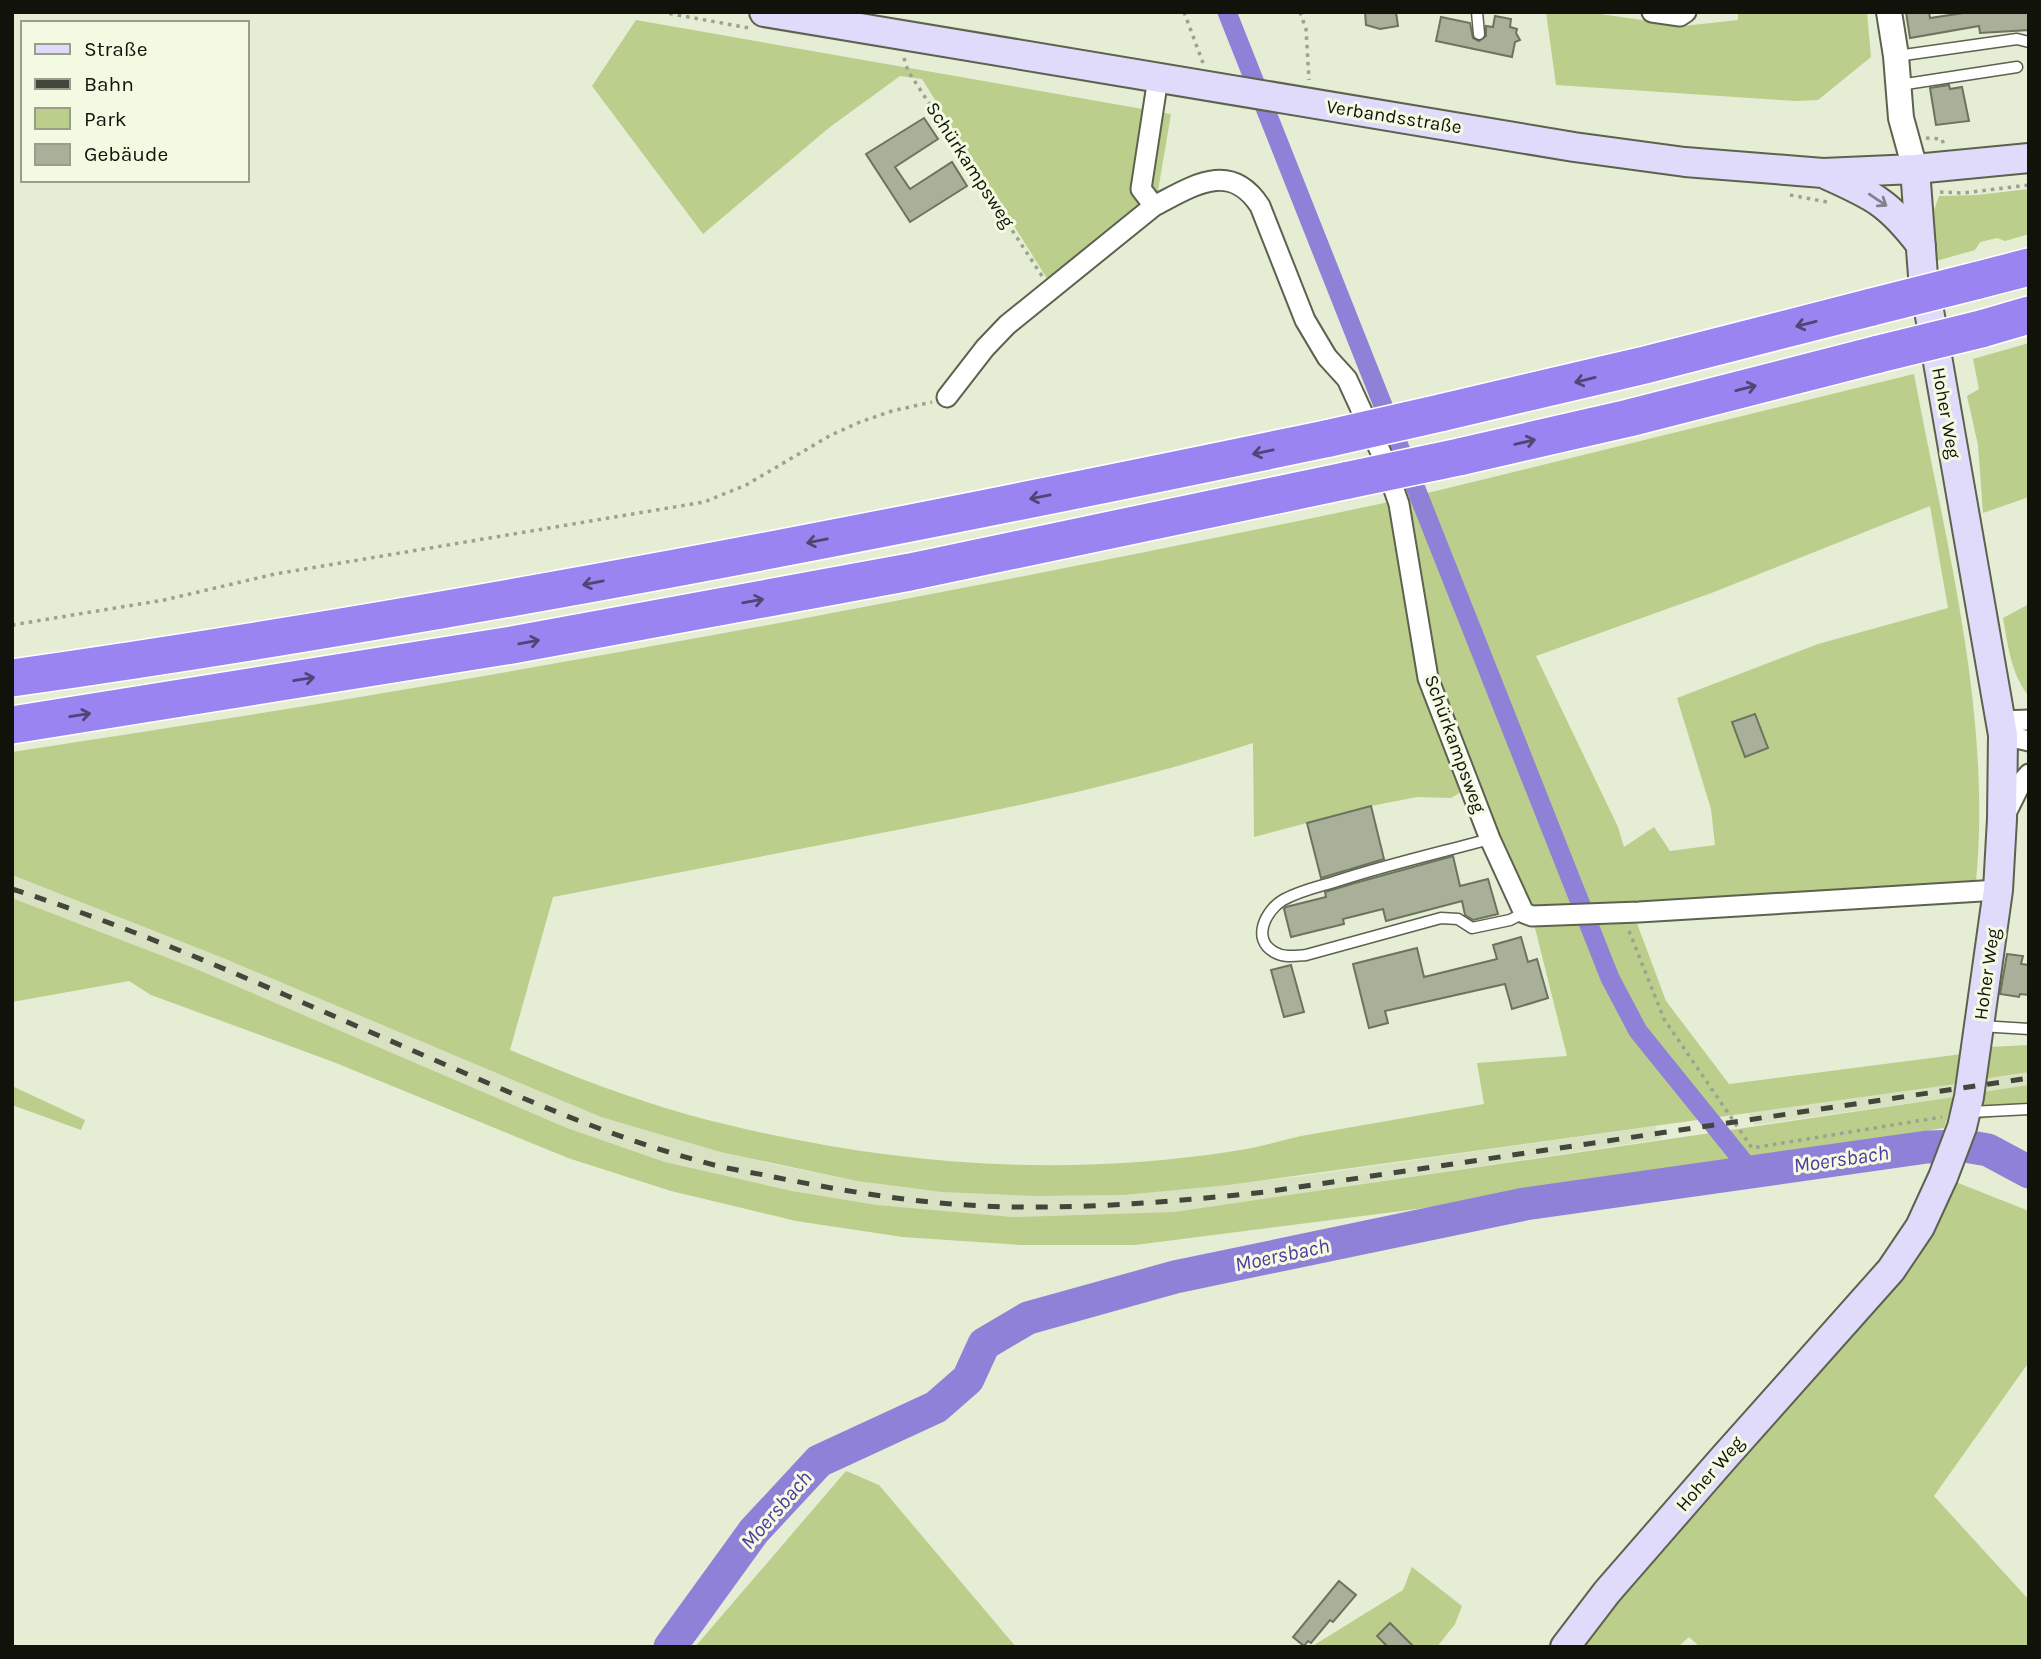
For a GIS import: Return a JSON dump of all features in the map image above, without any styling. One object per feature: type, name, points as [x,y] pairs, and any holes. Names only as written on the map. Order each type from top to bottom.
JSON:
[{"type":"highway","points":[[12,678],[513,598],[902,525],[1330,438],[1645,365],[2029,267]]},
{"type":"highway","points":[[12,725],[512,645],[882,577],[1459,457],[1629,418],[2029,315]]},
{"type":"main road","name":"Verbandsstraße","points":[[764,12],[1158,78],[1214,80],[1302,102],[1685,162],[1823,173],[1915,169],[2029,158]]},
{"type":"main road","name":"Hoher Weg","points":[[1565,1647],[1607,1592],[1891,1270],[1920,1227],[1948,1164],[1961,1125],[1979,1026],[1998,890],[2003,819],[2015,729],[1936,358],[1923,276],[1915,169]]},
{"type":"main road","points":[[1823,173],[1867,192],[1885,204],[1901,218],[1921,244]]},
{"type":"street","points":[[1652,12],[1679,16],[1686,12]]},
{"type":"street","name":"Hoher Weg","points":[[1889,12],[1901,118],[1915,169]]},
{"type":"street","name":"Hoher Weg","points":[[1896,56],[1906,85],[1914,124],[1915,169]]},
{"type":"street","points":[[1154,206],[1141,190],[1158,78]]},
{"type":"street","name":"Schürkampsweg","points":[[947,397],[985,348],[1007,325],[1154,206],[1216,179],[1234,181],[1250,190],[1260,206],[1305,320],[1327,357],[1347,379],[1382,455],[1399,504],[1428,678],[1490,839],[1524,914]]},
{"type":"street","points":[[2003,819],[2021,783],[2029,774]]},
{"type":"street","points":[[1524,914],[1622,913],[1998,890]]},
{"type":"lane","points":[[1477,12],[1479,34]]},
{"type":"lane","points":[[1896,56],[2017,39],[2029,42]]},
{"type":"lane","points":[[1906,85],[2017,67]]},
{"type":"lane","points":[[1490,839],[1358,874],[1285,899],[1265,917],[1262,932],[1266,943],[1275,954],[1306,955],[1441,918],[1458,919],[1472,928],[1510,920],[1524,914]]},
{"type":"lane","points":[[1979,1026],[2029,1029]]},
{"type":"lane","points":[[1961,1125],[2029,1110]]},
{"type":"path","points":[[1184,12],[1214,80]]},
{"type":"path","points":[[1300,12],[1306,29],[1302,102]]},
{"type":"path","name":"Schürkampsweg","points":[[905,36],[903,55],[908,71],[1051,289]]},
{"type":"path","points":[[12,625],[164,600],[275,574],[704,502],[746,485],[831,435],[860,422],[947,397]]},
{"type":"path","points":[[1622,913],[1664,1019],[1752,1148],[1961,1125]]},
{"type":"shaded area","points":[[12,875],[223,958],[601,1117],[768,1163],[857,1181],[942,1192],[1035,1196],[1124,1195],[1296,1177],[1655,1126],[1662,1139],[1174,1212],[1012,1217],[877,1205],[792,1191],[665,1162],[567,1128],[194,968],[12,898]]},
{"type":"shaded area","points":[[2029,1072],[2029,1085],[1982,1092],[1983,1079]]},
{"type":"shaded area","points":[[1956,1084],[1954,1097],[1755,1125],[1748,1113]]},
{"type":"green space","points":[[1546,12],[1587,12],[1683,26],[1738,20],[1738,12],[1867,12],[1871,57],[1818,100],[1795,101],[1556,85]]},
{"type":"green space","points":[[636,20],[1171,114],[1153,220],[1058,296],[922,79],[900,76],[830,127],[703,234],[592,86]]},
{"type":"green space","points":[[2029,189],[2029,234],[2005,241],[1997,238],[1980,242],[1975,250],[1936,261],[1932,216],[1939,196]]},
{"type":"green space","points":[[2029,343],[2029,497],[1983,513],[1978,445],[1967,396],[1979,389],[1973,359]]},
{"type":"green space","points":[[1914,374],[1963,626],[1972,690],[1979,818],[1976,882],[1531,909],[1492,825],[1433,675],[1403,499]],"holes":[[[1930,506],[1948,608],[1818,644],[1677,698],[1711,809],[1715,845],[1670,851],[1654,827],[1624,847],[1618,827],[1536,656],[1714,592]]]},
{"type":"green space","points":[[1389,502],[1412,642],[1463,791],[1451,798],[1417,797],[1371,806],[1254,837],[1253,743],[1111,784],[1016,806],[553,897],[510,1050],[598,1085],[689,1115],[824,1145],[960,1162],[1028,1165],[1165,1160],[1242,1150],[1301,1136],[1484,1104],[1477,1063],[1567,1056],[1534,924],[1635,918],[1666,1001],[1729,1084],[1962,1054],[1956,1084],[1228,1185],[1124,1195],[1035,1196],[942,1192],[857,1181],[721,1152],[601,1117],[223,958],[12,875],[12,752],[358,697],[702,637],[1046,572]]},
{"type":"green space","points":[[2029,604],[2029,696],[2014,669],[2003,618]]},
{"type":"green space","points":[[12,898],[194,968],[567,1128],[665,1162],[792,1191],[877,1205],[1012,1217],[1174,1212],[1954,1097],[1944,1128],[1417,1209],[1135,1245],[1021,1245],[903,1237],[796,1221],[671,1191],[568,1158],[336,1063],[151,995],[129,981],[12,1002]]},
{"type":"green space","points":[[2029,1045],[2029,1072],[1983,1079],[1989,1047]]},
{"type":"green space","points":[[2029,1085],[2029,1112],[1974,1120],[1982,1092]]},
{"type":"green space","points":[[12,1086],[85,1120],[81,1130],[12,1105]]},
{"type":"green space","points":[[1943,1177],[2029,1211],[2029,1362],[1934,1496],[2029,1600],[2029,1647],[1700,1647],[1689,1637],[1678,1647],[1565,1647],[1891,1270]]},
{"type":"green space","points":[[846,1471],[879,1485],[1016,1647],[695,1647]]},
{"type":"green space","points":[[1412,1567],[1462,1606],[1455,1624],[1437,1647],[1311,1647],[1403,1590]]},
{"type":"building","points":[[1365,12],[1396,12],[1398,26],[1380,29],[1366,25]]},
{"type":"building","points":[[1906,12],[1929,12],[1930,18],[1970,12],[2029,12],[2029,30],[1980,33],[1979,26],[1910,38]]},
{"type":"building","points":[[1495,16],[1511,19],[1510,27],[1517,29],[1520,40],[1515,42],[1512,57],[1436,41],[1441,17],[1470,23],[1473,38],[1479,41],[1486,36],[1486,26],[1493,27]]},
{"type":"building","points":[[1949,85],[1950,89],[1962,87],[1969,121],[1936,125],[1930,88]]},
{"type":"building","points":[[924,118],[938,139],[895,167],[910,189],[952,162],[967,186],[910,222],[866,154]]},
{"type":"building","points":[[1755,714],[1768,748],[1745,757],[1732,722]]},
{"type":"building","points":[[1371,806],[1384,859],[1321,878],[1307,823]]},
{"type":"building","points":[[1453,856],[1460,886],[1488,879],[1498,914],[1473,920],[1465,915],[1462,901],[1386,921],[1383,909],[1343,919],[1344,924],[1291,937],[1284,909],[1286,907],[1326,897],[1325,892]]},
{"type":"building","points":[[1521,937],[1528,962],[1537,959],[1548,998],[1512,1009],[1505,984],[1385,1011],[1388,1023],[1369,1028],[1353,964],[1417,948],[1424,977],[1497,959],[1493,945]]},
{"type":"building","points":[[2007,954],[2023,956],[2021,964],[2029,965],[2029,995],[2020,994],[2019,997],[2000,994]]},
{"type":"building","points":[[1291,965],[1304,1012],[1284,1017],[1271,970]]},
{"type":"building","points":[[1339,1581],[1356,1595],[1333,1622],[1330,1620],[1311,1643],[1308,1641],[1304,1646],[1293,1637]]},
{"type":"building","points":[[1390,1623],[1414,1647],[1388,1647],[1377,1636]]},
{"type":"waterway","points":[[1227,12],[1610,978],[1638,1031],[1751,1171]]},
{"type":"waterway","name":"Moersbach","points":[[670,1647],[754,1531],[819,1461],[936,1407],[968,1379],[984,1344],[1028,1318],[1175,1277],[1525,1204],[1927,1147],[1965,1146],[1988,1150],[2029,1172]]},
{"type":"railway","points":[[12,889],[179,950],[513,1094],[639,1143],[730,1169],[864,1193],[954,1204],[1078,1206],[1265,1192],[2029,1078]]}]
